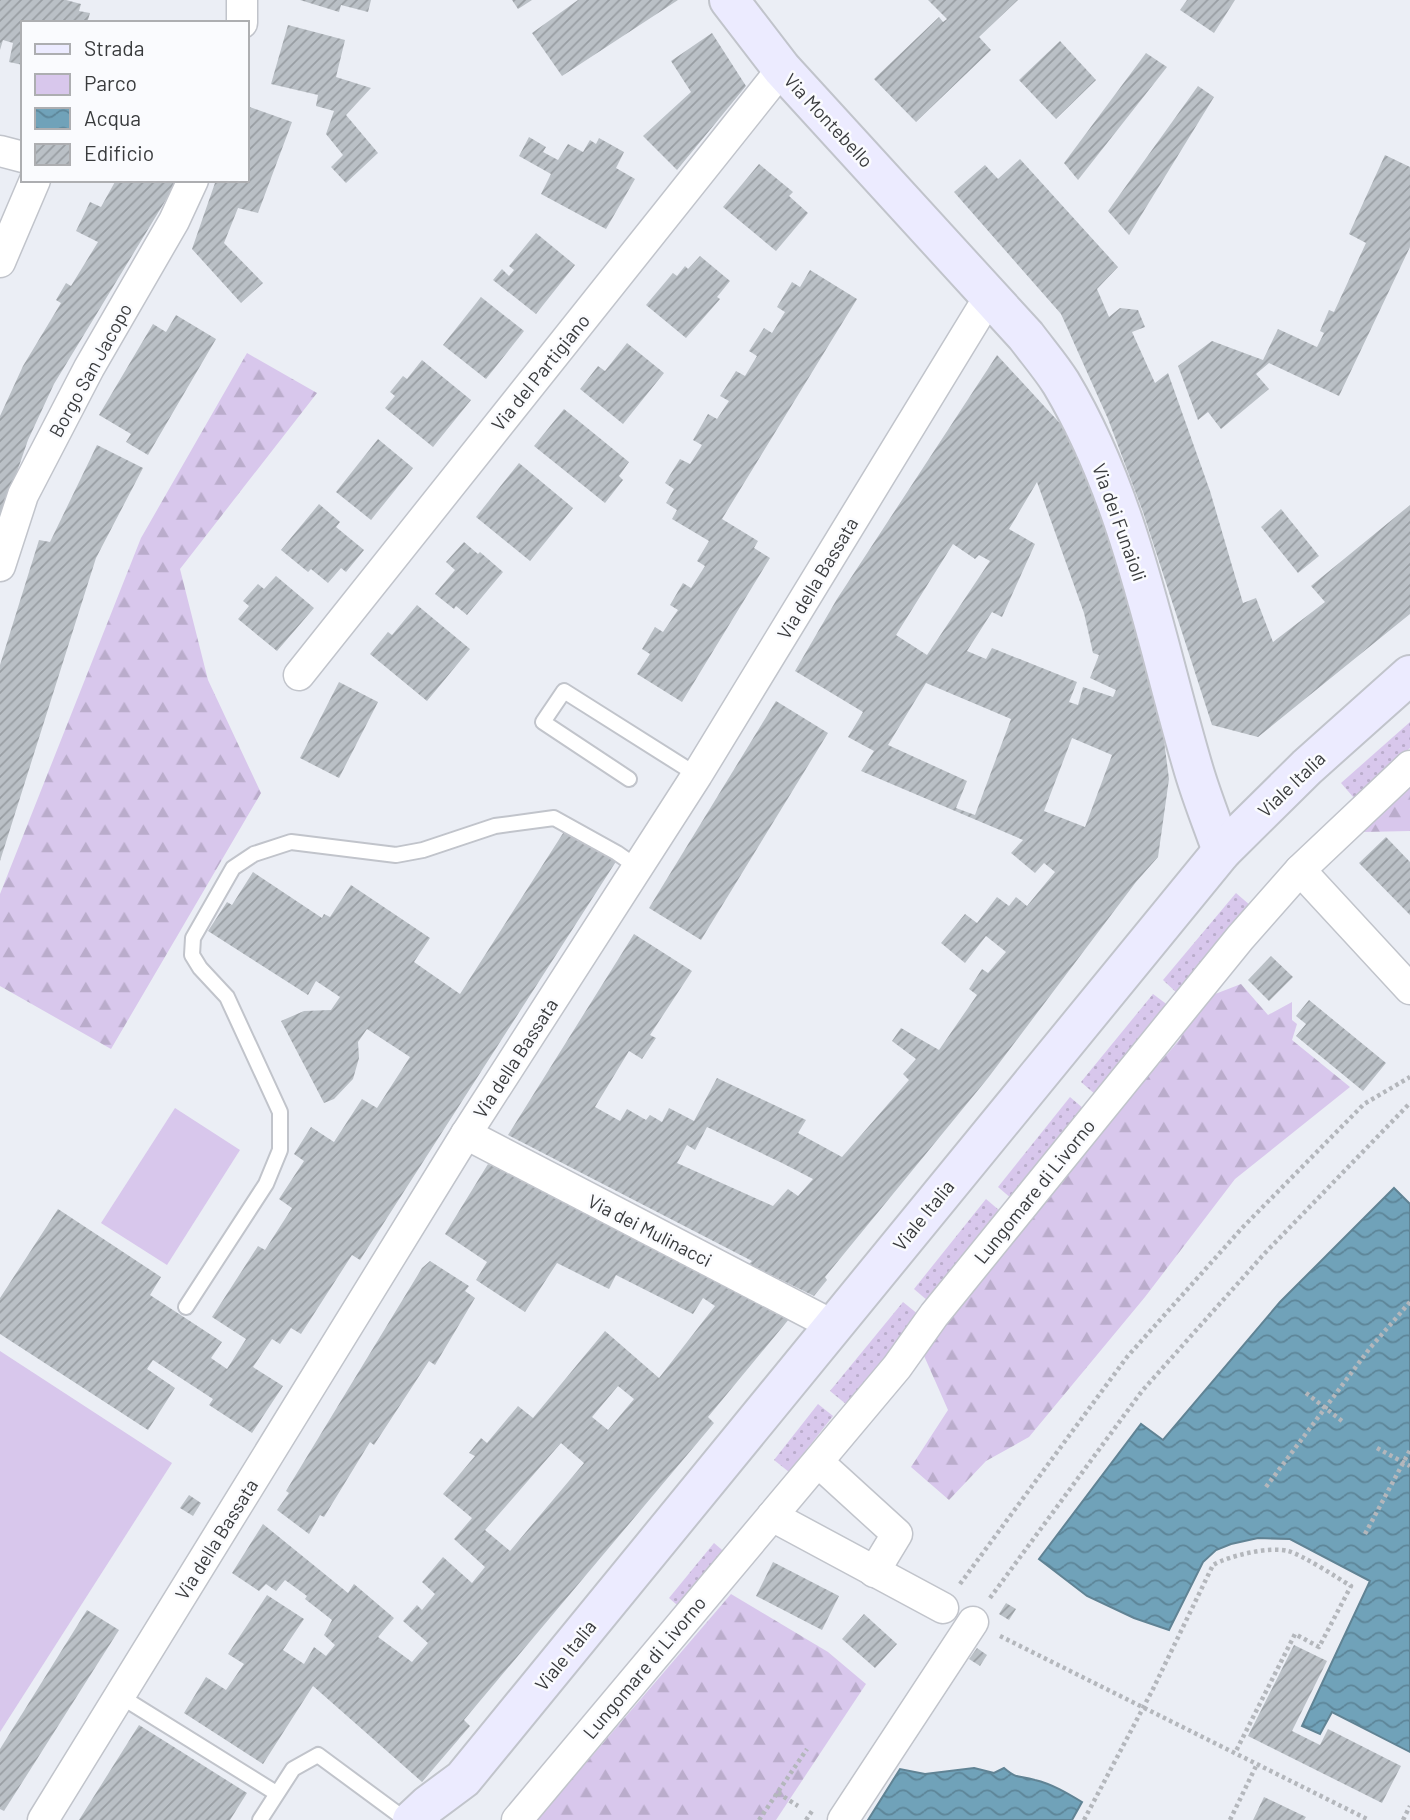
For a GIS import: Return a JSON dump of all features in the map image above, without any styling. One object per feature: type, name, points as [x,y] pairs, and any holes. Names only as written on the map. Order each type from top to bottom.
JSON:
[{"type":"main road","name":"Via Montebello","points":[[729,0],[782,69],[934,237]]},
{"type":"main road","name":"Via dei Funaioli","points":[[934,237],[1026,336],[1060,381],[1083,423],[1122,516],[1157,632],[1194,772],[1222,851]]},
{"type":"main road","name":"Viale Italia","points":[[412,1820],[463,1779],[1222,851],[1307,767],[1410,675]]},
{"type":"main road","name":"Viale Italia","points":[[446,1820],[463,1779]]},
{"type":"street","points":[[242,0],[242,21]]},
{"type":"street","name":"Via del Partigiano","points":[[299,675],[782,69]]},
{"type":"street","points":[[0,151],[21,156]]},
{"type":"street","points":[[0,262],[34,182]]},
{"type":"street","name":"Borgo San Jacopo","points":[[0,566],[23,495],[89,369],[174,221],[191,182]]},
{"type":"street","name":"Via della Bassata","points":[[43,1820],[466,1133],[697,775],[989,297]]},
{"type":"street","name":"Lungomare di Livorno","points":[[517,1820],[897,1367],[942,1305],[1176,1015],[1300,870],[1410,766]]},
{"type":"street","points":[[1300,870],[1410,989]]},
{"type":"street","name":"Via dei Mulinacci","points":[[466,1133],[834,1326]]},
{"type":"street","points":[[818,1462],[897,1534],[874,1572]]},
{"type":"street","points":[[772,1516],[943,1608]]},
{"type":"street","points":[[843,1820],[973,1622]]},
{"type":"lane","points":[[629,779],[543,722],[564,691],[697,775]]},
{"type":"lane","points":[[187,1307],[266,1184],[280,1150],[280,1112],[227,997],[200,968],[192,955],[192,938],[233,868],[254,854],[291,842],[396,855],[423,850],[495,825],[554,818],[637,867]]},
{"type":"lane","points":[[120,1696],[276,1793]]},
{"type":"lane","points":[[260,1820],[293,1769],[318,1755],[406,1820]]},
{"type":"path","points":[[980,1557],[1127,1357],[1207,1268],[1364,1104],[1410,1077]]},
{"type":"path","points":[[1369,1820],[973,1622],[1142,1391],[1264,1254],[1410,1103]]},
{"type":"path","points":[[1266,1487],[1370,1348],[1410,1302]]},
{"type":"path","points":[[1306,1393],[1342,1421]]},
{"type":"path","points":[[1377,1448],[1410,1466]]},
{"type":"path","points":[[1365,1534],[1410,1450]]},
{"type":"path","points":[[1084,1820],[1144,1708],[1213,1565],[1223,1559],[1249,1553],[1287,1550],[1351,1586],[1319,1647],[1295,1634],[1235,1753]]},
{"type":"path","points":[[759,1820],[807,1749]]},
{"type":"path","points":[[1230,1820],[1257,1764]]},
{"type":"path","points":[[778,1793],[798,1806]]},
{"type":"path","points":[[1403,1820],[1410,1806]]},
{"type":"green space","points":[[247,353],[317,393],[180,569],[208,680],[261,793],[111,1049],[0,986],[0,894],[141,538]]},
{"type":"green space","points":[[1410,722],[1410,748],[1354,798],[1341,783]]},
{"type":"green space","points":[[1410,781],[1410,831],[1363,832],[1402,787]]},
{"type":"green space","points":[[1236,893],[1251,906],[1178,994],[1163,980]]},
{"type":"green space","points":[[1241,984],[1268,1015],[1292,1002],[1292,1020],[1297,1024],[1292,1040],[1350,1087],[1235,1179],[1145,1297],[1029,1437],[986,1461],[949,1500],[911,1467],[948,1410],[921,1349],[1027,1217],[1181,1038],[1181,1027],[1210,996]]},
{"type":"green space","points":[[1153,994],[1169,1006],[1096,1095],[1081,1082]]},
{"type":"green space","points":[[1070,1097],[1084,1109],[1012,1199],[998,1187]]},
{"type":"green space","points":[[175,1108],[240,1150],[167,1265],[101,1223]]},
{"type":"green space","points":[[986,1199],[1000,1211],[928,1301],[914,1289]]},
{"type":"green space","points":[[903,1302],[919,1315],[846,1404],[830,1391]]},
{"type":"green space","points":[[0,1351],[172,1463],[0,1732]]},
{"type":"green space","points":[[818,1404],[833,1416],[789,1472],[774,1460]]},
{"type":"green space","points":[[714,1543],[728,1555],[683,1610],[669,1598]]},
{"type":"green space","points":[[731,1594],[828,1652],[866,1684],[776,1820],[537,1820]]},
{"type":"water","points":[[1394,1188],[1410,1204],[1410,1752],[1332,1712],[1320,1734],[1302,1726],[1370,1581],[1290,1539],[1258,1538],[1216,1550],[1203,1562],[1169,1630],[1134,1618],[1087,1596],[1039,1559],[1141,1424],[1163,1440],[1280,1302]]},
{"type":"water","points":[[974,1768],[994,1773],[1004,1768],[1016,1776],[1053,1786],[1082,1802],[1072,1820],[868,1820],[900,1769],[925,1774]]},
{"type":"building","points":[[0,0],[66,0],[81,4],[79,11],[90,13],[88,21],[21,21],[21,65],[9,62],[13,43],[3,40],[0,50]]},
{"type":"building","points":[[300,0],[371,0],[368,12],[341,5],[339,12]]},
{"type":"building","points":[[512,0],[532,0],[518,9]]},
{"type":"building","points":[[578,0],[678,0],[562,76],[532,33]]},
{"type":"building","points":[[928,0],[1018,0],[979,37],[991,50],[916,122],[874,79],[939,17],[943,22],[947,19]]},
{"type":"building","points":[[1187,0],[1235,0],[1214,33],[1180,10]]},
{"type":"building","points":[[288,25],[345,40],[336,77],[371,88],[346,115],[378,153],[346,183],[331,167],[343,155],[326,134],[334,111],[316,106],[318,95],[271,84]]},
{"type":"building","points":[[712,33],[746,86],[677,170],[643,136],[691,92],[671,61]]},
{"type":"building","points":[[1060,41],[1096,80],[1056,119],[1019,80]]},
{"type":"building","points":[[1146,53],[1167,67],[1078,180],[1064,163]]},
{"type":"building","points":[[1198,86],[1214,97],[1129,235],[1108,211]]},
{"type":"building","points":[[248,106],[292,122],[258,213],[238,208],[224,243],[263,283],[241,303],[192,249],[215,182],[248,182]]},
{"type":"building","points":[[529,137],[546,147],[543,152],[558,160],[568,144],[583,152],[590,140],[596,144],[599,138],[624,152],[616,168],[635,179],[606,229],[541,194],[551,174],[519,156]]},
{"type":"building","points":[[1385,155],[1410,167],[1410,247],[1339,396],[1269,363],[1256,374],[1269,389],[1221,429],[1208,412],[1198,420],[1178,366],[1212,341],[1263,360],[1278,329],[1317,347],[1324,333],[1320,331],[1329,310],[1334,312],[1366,243],[1349,234]]},
{"type":"building","points":[[1020,159],[1118,267],[1097,289],[1109,317],[1120,308],[1138,310],[1145,327],[1132,332],[1155,383],[1168,373],[1210,491],[1243,603],[1256,598],[1273,642],[1325,602],[1311,586],[1410,505],[1410,614],[1258,737],[1212,725],[1143,512],[1108,419],[1061,314],[954,192],[985,165],[998,179]]},
{"type":"building","points":[[759,164],[793,192],[789,196],[808,213],[776,251],[723,207]]},
{"type":"building","points":[[115,182],[177,182],[54,384],[28,440],[0,521],[0,416],[23,366],[61,303],[56,300],[66,283],[71,286],[98,242],[76,231],[90,202],[101,207]]},
{"type":"building","points":[[536,233],[575,265],[536,314],[493,280],[502,269],[509,276],[514,270],[509,266]]},
{"type":"building","points":[[700,256],[730,281],[717,297],[720,299],[686,338],[646,305],[673,273],[677,276],[685,266],[688,269]]},
{"type":"building","points":[[810,270],[857,299],[722,519],[758,541],[754,548],[770,558],[682,702],[637,674],[650,654],[642,649],[655,627],[663,632],[678,610],[670,605],[683,583],[691,588],[705,566],[697,561],[709,541],[672,519],[677,510],[666,503],[674,489],[665,483],[680,459],[690,464],[702,445],[693,440],[708,414],[717,419],[729,401],[720,396],[736,371],[745,376],[757,356],[749,351],[764,328],[772,333],[785,312],[777,307],[792,282],[800,287]]},
{"type":"building","points":[[481,297],[524,331],[486,379],[443,345]]},
{"type":"building","points":[[176,315],[216,339],[148,455],[126,442],[131,434],[99,415],[153,324],[166,332]]},
{"type":"building","points":[[627,343],[664,373],[623,424],[580,389],[598,366],[605,371]]},
{"type":"building","points":[[997,355],[1068,432],[1109,522],[1156,679],[1169,779],[1158,857],[1136,882],[988,1078],[825,1277],[827,1280],[814,1296],[749,1264],[752,1261],[508,1135],[634,934],[692,971],[650,1035],[656,1038],[642,1059],[629,1051],[595,1107],[620,1121],[627,1109],[646,1120],[650,1115],[662,1122],[669,1108],[694,1121],[717,1078],[806,1120],[798,1133],[842,1157],[909,1080],[903,1074],[916,1059],[892,1041],[901,1028],[939,1050],[977,995],[969,989],[982,969],[988,973],[1006,952],[986,936],[965,963],[941,943],[965,914],[977,923],[997,897],[1009,906],[1016,897],[1027,906],[1055,872],[1044,863],[1035,873],[1011,853],[1023,840],[861,771],[874,751],[848,737],[863,712],[795,671],[837,599]],"holes":[[[1037,482],[1084,613],[1093,653],[1099,655],[1090,678],[1116,690],[1113,697],[1083,687],[1078,705],[1069,702],[1077,682],[992,648],[986,659],[967,651],[992,612],[1002,617],[1035,544],[1009,529]],[[953,544],[975,559],[979,555],[990,561],[927,655],[896,635]],[[926,683],[1011,719],[975,815],[956,808],[967,781],[888,745]],[[1072,738],[1112,755],[1085,827],[1044,811]],[[707,1127],[813,1179],[798,1196],[788,1189],[773,1206],[677,1163],[687,1145],[695,1150]]]},
{"type":"building","points":[[422,360],[471,400],[433,447],[385,408],[395,396],[390,392],[403,376],[407,379]]},
{"type":"building","points":[[564,409],[629,462],[619,476],[623,480],[605,503],[534,446]]},
{"type":"building","points":[[378,439],[413,468],[371,520],[336,492]]},
{"type":"building","points":[[97,445],[143,468],[96,558],[0,861],[0,665],[39,540],[50,542]]},
{"type":"building","points":[[519,463],[573,508],[530,561],[476,517]]},
{"type":"building","points":[[319,504],[340,522],[336,527],[364,550],[346,572],[341,568],[328,583],[311,569],[308,572],[281,550]]},
{"type":"building","points":[[1281,509],[1319,556],[1298,573],[1261,527]]},
{"type":"building","points":[[464,542],[503,572],[467,615],[456,606],[454,609],[435,594],[455,570],[446,562]]},
{"type":"building","points":[[276,576],[314,608],[277,651],[238,619],[249,606],[243,601],[258,584],[264,589]]},
{"type":"building","points":[[417,605],[470,649],[427,701],[370,654],[388,632],[392,635]]},
{"type":"building","points":[[339,682],[378,702],[339,778],[300,758]]},
{"type":"building","points":[[776,701],[828,733],[701,940],[649,908]]},
{"type":"building","points":[[567,827],[617,860],[360,1260],[352,1255],[301,1334],[291,1328],[280,1344],[272,1339],[253,1367],[283,1386],[252,1433],[209,1405],[213,1399],[153,1360],[147,1369],[175,1388],[148,1430],[0,1334],[0,1298],[58,1209],[161,1277],[150,1295],[222,1342],[211,1358],[227,1369],[246,1339],[212,1317],[258,1246],[265,1250],[292,1208],[279,1199],[304,1161],[294,1154],[311,1127],[334,1142],[362,1099],[377,1108],[410,1057],[367,1029],[358,1042],[359,1058],[353,1079],[334,1099],[324,1103],[281,1021],[304,1011],[331,1010],[340,997],[316,981],[308,995],[208,931],[227,902],[232,905],[253,872],[322,918],[324,914],[330,917],[351,885],[430,938],[414,962],[460,994]]},
{"type":"building","points":[[1386,837],[1410,862],[1410,915],[1359,863]]},
{"type":"building","points":[[1271,956],[1293,977],[1269,1001],[1248,980]]},
{"type":"building","points":[[1309,1000],[1386,1063],[1363,1091],[1296,1036],[1306,1024],[1296,1016]]},
{"type":"building","points":[[488,1164],[794,1313],[708,1417],[714,1423],[464,1720],[470,1726],[422,1782],[313,1686],[263,1764],[184,1713],[206,1677],[226,1690],[244,1664],[228,1654],[267,1595],[304,1619],[283,1650],[304,1664],[314,1647],[326,1656],[335,1645],[324,1635],[332,1620],[285,1580],[276,1591],[266,1584],[259,1591],[232,1573],[263,1524],[348,1593],[354,1584],[394,1618],[378,1637],[412,1662],[428,1643],[403,1621],[417,1605],[422,1610],[435,1594],[422,1582],[443,1557],[472,1583],[485,1567],[454,1539],[472,1518],[443,1494],[475,1456],[469,1453],[481,1438],[487,1443],[518,1406],[533,1418],[605,1331],[659,1378],[715,1306],[703,1298],[693,1314],[616,1275],[609,1289],[557,1263],[525,1312],[476,1280],[487,1262],[445,1234]],"holes":[[[618,1386],[634,1399],[608,1430],[592,1417]],[[561,1443],[584,1463],[510,1551],[485,1530]]]},
{"type":"building","points":[[430,1261],[469,1286],[465,1291],[475,1298],[435,1365],[429,1361],[374,1445],[370,1442],[324,1517],[320,1515],[309,1534],[277,1510],[422,1268]]},
{"type":"building","points":[[189,1495],[201,1503],[193,1516],[180,1508]]},
{"type":"building","points":[[773,1562],[839,1596],[822,1630],[756,1596]]},
{"type":"building","points":[[1006,1603],[1016,1609],[1009,1620],[999,1614]]},
{"type":"building","points":[[87,1610],[119,1630],[4,1811],[0,1809],[0,1749]]},
{"type":"building","points":[[864,1614],[897,1644],[875,1668],[842,1639]]},
{"type":"building","points":[[1294,1645],[1327,1661],[1292,1731],[1320,1745],[1328,1729],[1401,1766],[1382,1803],[1248,1736]]},
{"type":"building","points":[[977,1648],[987,1655],[980,1666],[969,1659]]},
{"type":"building","points":[[139,1725],[247,1793],[230,1820],[79,1820]]},
{"type":"building","points":[[1264,1797],[1306,1817],[1304,1820],[1253,1820]]}]
